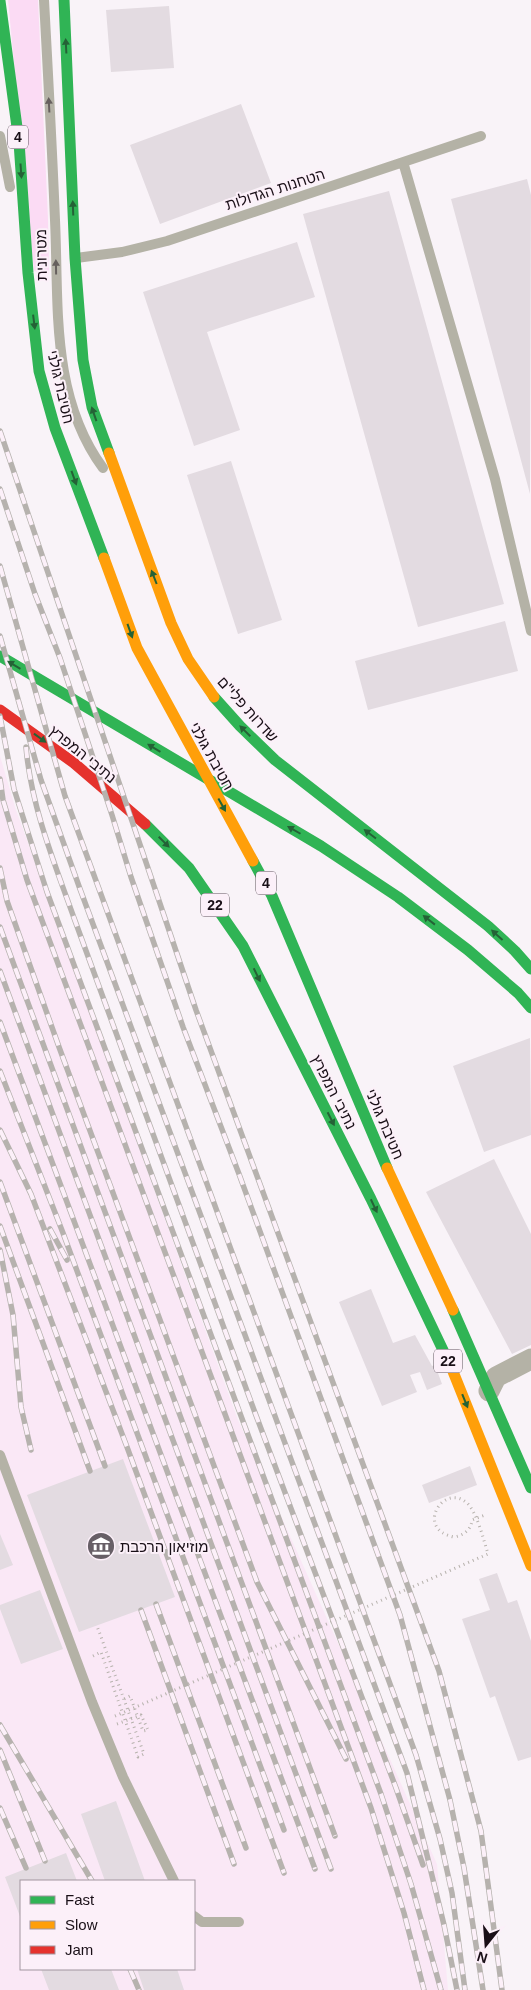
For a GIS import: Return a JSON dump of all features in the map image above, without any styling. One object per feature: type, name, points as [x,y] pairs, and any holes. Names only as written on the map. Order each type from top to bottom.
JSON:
[{"type":"highway","points":[[64,0],[75,258]]},
{"type":"highway","name":"חטיבת גולני","points":[[0,1],[12,76],[19,142],[28,273],[40,371],[55,428],[137,648],[272,896],[389,1172],[531,1488]]},
{"type":"highway","name":"שדרות פלי\"ם","points":[[75,258],[83,360],[92,407],[171,623],[188,659],[213,696],[275,760],[488,926],[515,951],[531,970]]},
{"type":"highway","points":[[0,656],[321,846],[398,896],[468,950],[518,993],[531,1008]]},
{"type":"highway","name":"נתיבי המפרץ","points":[[0,710],[74,763],[156,835],[189,868],[243,946],[353,1162],[451,1367],[531,1566]]},
{"type":"street","points":[[489,1391],[496,1377],[531,1360]]},
{"type":"lane","name":"מטרונית","points":[[44,0],[57,303],[67,392],[84,439],[122,493]]},
{"type":"lane","name":"מטרונית","points":[[0,136],[28,273]]},
{"type":"lane","name":"הטחנות הגדולות","points":[[75,258],[122,252],[167,241],[481,136]]},
{"type":"lane","points":[[403,162],[495,479],[531,631]]},
{"type":"lane","points":[[0,1455],[92,1702],[123,1777],[174,1880]]},
{"type":"lane","points":[[195,1917],[202,1922],[239,1922]]},
{"type":"path","points":[[113,1717],[488,1554],[467,1503],[453,1498],[445,1500],[435,1511],[434,1518],[440,1532],[454,1537],[468,1531],[472,1525],[472,1520]]},
{"type":"path","points":[[95,1664],[92,1655],[101,1652],[138,1757],[144,1754],[97,1626]]},
{"type":"path","points":[[110,1708],[116,1725],[141,1715],[148,1730],[143,1731],[138,1719],[130,1696],[124,1699]]},
{"type":"shaded area","points":[[8,0],[38,0],[49,274],[34,271]]},
{"type":"shaded area","points":[[0,756],[16,810],[238,1420],[437,1864],[448,1990],[0,1990]]},
{"type":"building","points":[[169,6],[174,68],[111,72],[106,10]]},
{"type":"building","points":[[241,104],[271,183],[160,224],[130,145]]},
{"type":"building","points":[[527,179],[531,195],[530,494],[451,199]]},
{"type":"building","points":[[389,191],[504,604],[418,627],[303,214]]},
{"type":"building","points":[[297,242],[315,297],[207,332],[240,430],[194,446],[143,292]]},
{"type":"building","points":[[231,461],[282,620],[238,634],[187,475]]},
{"type":"building","points":[[505,621],[518,671],[368,710],[355,661]]},
{"type":"building","points":[[530,1038],[531,1135],[484,1152],[453,1066]]},
{"type":"building","points":[[494,1159],[531,1234],[531,1345],[512,1354],[426,1192]]},
{"type":"building","points":[[371,1289],[393,1343],[415,1335],[432,1366],[435,1365],[442,1384],[427,1390],[420,1372],[410,1375],[417,1392],[382,1406],[339,1302]]},
{"type":"building","name":"מוזיאון הרכבת","points":[[123,1459],[175,1597],[79,1632],[27,1495]]},
{"type":"building","points":[[470,1466],[477,1485],[429,1503],[422,1485]]},
{"type":"building","points":[[0,1534],[13,1565],[0,1570]]},
{"type":"building","points":[[497,1573],[508,1603],[517,1600],[531,1641],[531,1757],[518,1761],[495,1696],[490,1698],[462,1619],[490,1610],[479,1579]]},
{"type":"building","points":[[40,1590],[63,1649],[21,1664],[0,1605]]},
{"type":"building","points":[[116,1801],[145,1880],[105,1880],[81,1814]]},
{"type":"building","points":[[66,1853],[77,1880],[20,1880],[20,1916],[5,1877]]},
{"type":"building","points":[[41,1970],[111,1970],[119,1990],[49,1990]]},
{"type":"building","points":[[137,1970],[177,1970],[184,1990],[144,1990]]},
{"type":"railway","points":[[0,431],[196,1010],[439,1671],[481,1831],[502,1990]]},
{"type":"railway","points":[[0,489],[35,594],[60,658],[131,877],[183,1027],[239,1174],[400,1615],[450,1800],[464,1868],[483,1990]]},
{"type":"railway","points":[[0,566],[65,796],[416,1755],[440,1839],[452,1893],[465,1990]]},
{"type":"railway","points":[[0,636],[41,780],[80,889],[407,1773],[444,1925],[457,1990]]},
{"type":"railway","points":[[0,716],[14,789],[47,892],[381,1794],[411,1884],[441,1990]]},
{"type":"railway","points":[[26,747],[33,791],[44,834],[254,1410],[423,1865]]},
{"type":"railway","points":[[0,779],[3,800],[27,880],[371,1808],[404,1913],[424,1990]]},
{"type":"railway","points":[[0,868],[7,901],[59,1047],[257,1582],[346,1759]]},
{"type":"railway","points":[[0,927],[335,1836]]},
{"type":"railway","points":[[0,971],[331,1869]]},
{"type":"railway","points":[[0,1022],[315,1869]]},
{"type":"railway","points":[[0,1071],[63,1233],[284,1830]]},
{"type":"railway","points":[[0,1130],[31,1194],[127,1447],[284,1873]]},
{"type":"railway","points":[[0,1182],[105,1466]]},
{"type":"railway","points":[[0,1226],[90,1471]]},
{"type":"railway","points":[[50,1229],[67,1260]]},
{"type":"railway","points":[[0,1250],[13,1315],[21,1407],[31,1450]]},
{"type":"railway","points":[[156,1604],[246,1848]]},
{"type":"railway","points":[[141,1610],[234,1864]]},
{"type":"railway","points":[[0,1725],[91,1880]]},
{"type":"railway","points":[[0,1750],[45,1861]]},
{"type":"railway","points":[[0,1808],[26,1868]]},
{"type":"railway","points":[[130,1970],[139,1990]]},
{"type":"traffic: fast","points":[[64,0],[75,258],[83,360],[92,407],[109,453]]},
{"type":"traffic: fast","points":[[0,1],[19,142],[28,273],[39,371],[55,428],[104,558]]},
{"type":"traffic: fast","points":[[0,656],[321,846],[398,897],[468,950],[518,993],[531,1008]]},
{"type":"traffic: fast","points":[[214,697],[275,760],[488,926],[531,969]]},
{"type":"traffic: fast","points":[[145,824],[189,868],[243,946],[371,1199],[452,1369]]},
{"type":"traffic: fast","points":[[253,861],[272,896],[387,1168]]},
{"type":"traffic: fast","points":[[453,1310],[531,1488]]},
{"type":"traffic: slow","points":[[109,453],[171,623],[188,659],[214,697]]},
{"type":"traffic: slow","points":[[104,558],[137,648],[253,861]]},
{"type":"traffic: slow","points":[[387,1168],[453,1310]]},
{"type":"traffic: slow","points":[[452,1369],[531,1566]]},
{"type":"traffic: jam","points":[[0,710],[74,763],[145,824]]},
{"type":"place","name":"מוזיאון הרכבת","points":[[101,1546]]}]
